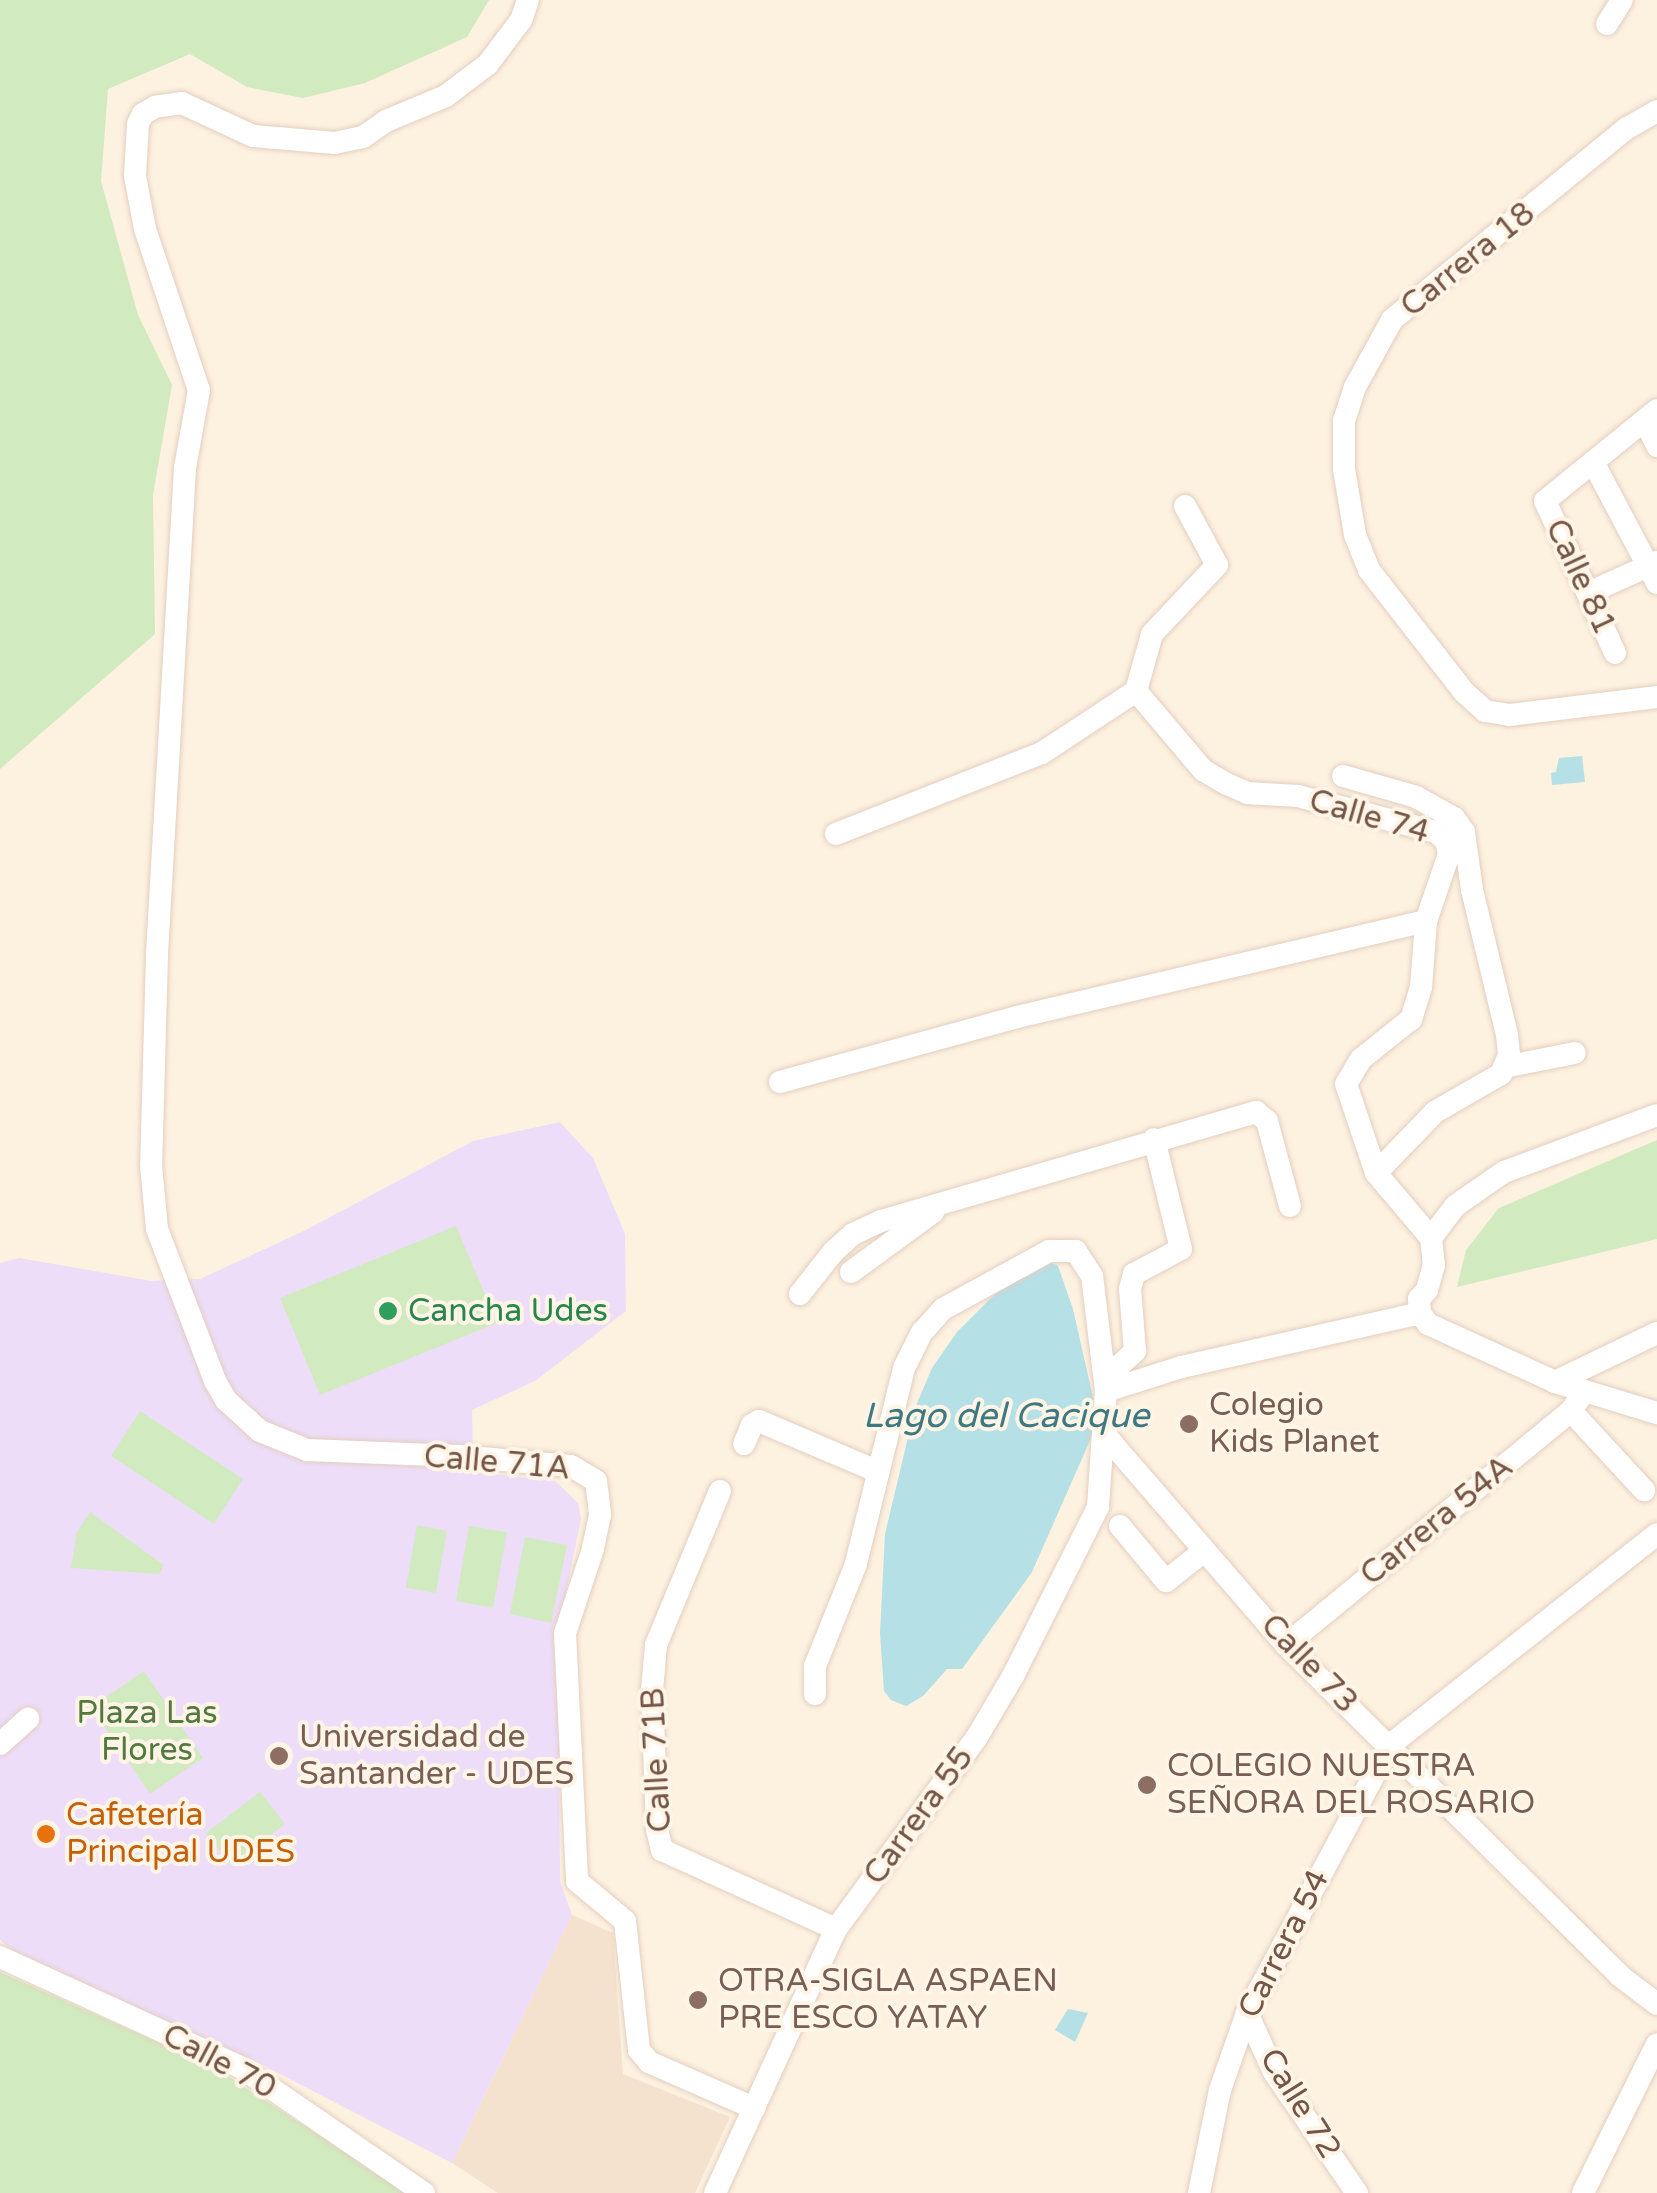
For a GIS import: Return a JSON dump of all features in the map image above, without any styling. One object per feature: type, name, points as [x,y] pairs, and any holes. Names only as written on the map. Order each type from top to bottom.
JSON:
[{"type":"street","name":"Calle 71A","points":[[528,0],[520,20],[488,64],[446,96],[386,121],[363,137],[335,143],[253,136],[182,103],[155,107],[142,114],[138,124],[135,176],[145,228],[199,390],[185,468],[157,956],[151,1166],[156,1228],[216,1381],[226,1400],[260,1431],[307,1450],[570,1466],[596,1481],[600,1515],[566,1633],[577,1881],[626,1922],[638,2050],[648,2062],[754,2108]]},
{"type":"street","points":[[1607,24],[1622,0]]},
{"type":"street","name":"Carrera 18","points":[[1657,110],[1627,128],[1392,320],[1356,387],[1344,420],[1344,469],[1356,535],[1369,570],[1464,692],[1484,711],[1508,715],[1657,696]]},
{"type":"street","points":[[1588,593],[1654,570],[1593,462],[1651,416],[1657,446]]},
{"type":"street","name":"Calle 81","points":[[1593,462],[1545,502],[1615,652]]},
{"type":"street","points":[[836,834],[1042,753],[1136,691],[1140,664],[1152,634],[1218,565],[1185,506]]},
{"type":"street","name":"Calle 74","points":[[1136,691],[1203,770],[1247,793],[1298,796],[1436,832],[1446,842],[1450,854],[1426,921],[1421,987],[1411,1019],[1361,1059],[1346,1084],[1376,1174],[1431,1238]]},
{"type":"street","points":[[1343,776],[1416,798],[1454,818],[1464,832],[1472,890],[1508,1035],[1504,1067]]},
{"type":"street","points":[[780,1082],[1017,1017],[1426,921]]},
{"type":"street","points":[[1376,1174],[1435,1112],[1477,1090],[1504,1067],[1575,1053]]},
{"type":"street","points":[[800,1294],[854,1234],[880,1221],[944,1204],[974,1190],[1256,1112],[1262,1114],[1290,1206]]},
{"type":"street","points":[[1644,1490],[1578,1402],[1555,1382],[1428,1324],[1420,1313],[1419,1299],[1427,1290],[1434,1264],[1431,1238],[1455,1206],[1504,1172],[1657,1115]]},
{"type":"street","points":[[1104,1371],[1131,1358],[1136,1340],[1130,1282],[1143,1268],[1178,1254],[1182,1244],[1154,1139]]},
{"type":"street","points":[[851,1272],[944,1204]]},
{"type":"street","name":"Carrera 55","points":[[715,2193],[836,1929],[955,1770],[1014,1676],[1098,1507],[1105,1435],[1104,1371],[1088,1263],[1076,1251],[1049,1251],[943,1309],[922,1332],[904,1368],[856,1564],[816,1666],[815,1694]]},
{"type":"street","points":[[1104,1371],[1181,1366],[1420,1313]]},
{"type":"street","points":[[1555,1382],[1657,1333]]},
{"type":"street","points":[[1578,1402],[1657,1413]]},
{"type":"street","name":"Carrera 54A","points":[[1286,1645],[1578,1402]]},
{"type":"street","points":[[744,1444],[759,1421],[879,1472]]},
{"type":"street","name":"Calle 73","points":[[1105,1435],[1286,1645],[1620,1976],[1657,2004]]},
{"type":"street","name":"Calle 71B","points":[[720,1491],[656,1645],[652,1692],[657,1830],[662,1850],[836,1929]]},
{"type":"street","points":[[1120,1526],[1166,1581],[1204,1551]]},
{"type":"street","name":"Carrera 54","points":[[1199,2193],[1220,2090],[1247,2013],[1390,1746],[1657,1534]]},
{"type":"street","points":[[0,1744],[28,1719]]},
{"type":"street","name":"Calle 70","points":[[0,1957],[240,2066],[424,2193]]},
{"type":"street","name":"Calle 72","points":[[1247,2013],[1274,2072],[1357,2193]]},
{"type":"street","points":[[1583,2193],[1657,2044]]},
{"type":"shaded area","name":"Universidad de Santander - UDES","points":[[560,1122],[593,1158],[625,1234],[626,1311],[535,1381],[472,1410],[473,1472],[555,1481],[578,1503],[581,1519],[558,1632],[560,1881],[572,1915],[452,2163],[251,2059],[20,1957],[0,1940],[0,1263],[19,1258],[152,1281],[200,1279],[304,1231],[473,1141]]},
{"type":"shaded area","points":[[572,1915],[613,1933],[623,2074],[730,2117],[695,2193],[498,2193],[452,2163]]},
{"type":"green space","points":[[0,0],[489,0],[467,37],[365,83],[303,98],[247,87],[190,54],[108,89],[101,181],[138,315],[172,385],[153,495],[155,634],[0,769]]},
{"type":"green space","points":[[1657,1140],[1657,1239],[1457,1287],[1466,1250],[1499,1208]]},
{"type":"green space","name":"Cancha Udes","points":[[456,1226],[497,1323],[320,1395],[280,1298]]},
{"type":"green space","points":[[140,1411],[243,1479],[214,1524],[111,1456]]},
{"type":"green space","points":[[90,1512],[164,1565],[159,1574],[71,1568],[77,1532]]},
{"type":"green space","points":[[417,1525],[447,1531],[436,1593],[406,1588]]},
{"type":"green space","points":[[469,1526],[507,1532],[493,1608],[456,1601]]},
{"type":"green space","points":[[525,1537],[567,1545],[551,1623],[510,1614]]},
{"type":"green space","name":"Plaza Las Flores","points":[[144,1671],[203,1758],[150,1794],[91,1707]]},
{"type":"green space","points":[[260,1792],[285,1824],[232,1866],[206,1833]]},
{"type":"green space","points":[[0,1972],[215,2068],[408,2193],[0,2193]]},
{"type":"water","points":[[1582,756],[1585,782],[1552,785],[1551,773],[1556,772],[1559,758]]},
{"type":"water","name":"Lago del Cacique","points":[[1049,1261],[1058,1266],[1073,1309],[1095,1406],[1092,1436],[1032,1572],[962,1669],[947,1669],[923,1696],[906,1706],[891,1700],[884,1691],[880,1633],[885,1534],[915,1408],[932,1368],[957,1332],[994,1295]]},
{"type":"water","points":[[1068,2009],[1088,2013],[1075,2042],[1055,2030]]},
{"type":"place","name":"Cancha Udes","points":[[388,1311]]},
{"type":"place","name":"Colegio Kids Planet","points":[[1189,1424]]},
{"type":"place","name":"Universidad de Santander - UDES","points":[[279,1756]]},
{"type":"place","name":"COLEGIO NUESTRA SEÑORA DEL ROSARIO","points":[[1147,1785]]},
{"type":"place","name":"Cafetería Principal UDES","points":[[46,1834]]},
{"type":"place","name":"OTRA-SIGLA ASPAEN PRE ESCO YATAY","points":[[698,2000]]}]
